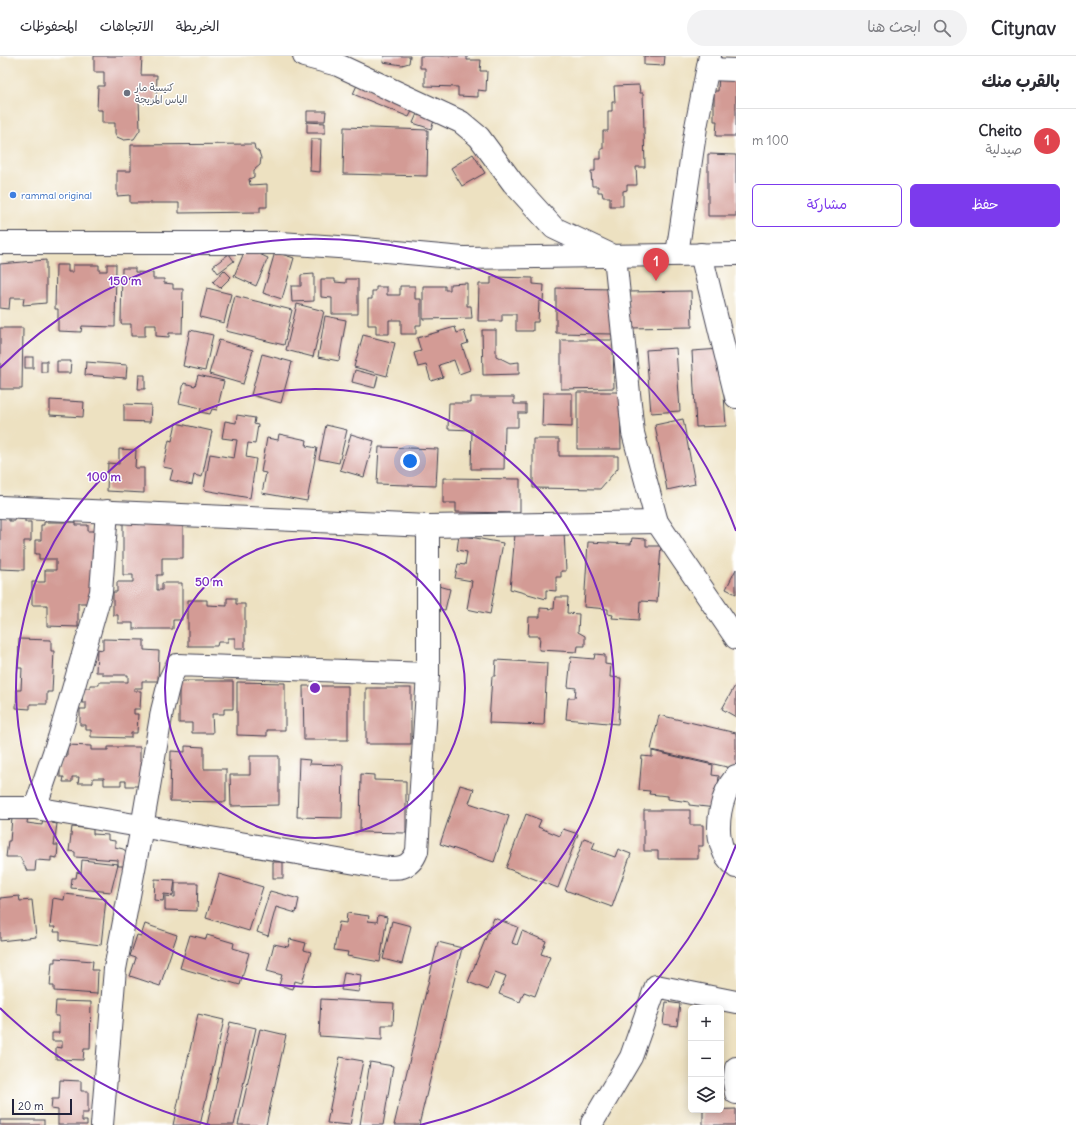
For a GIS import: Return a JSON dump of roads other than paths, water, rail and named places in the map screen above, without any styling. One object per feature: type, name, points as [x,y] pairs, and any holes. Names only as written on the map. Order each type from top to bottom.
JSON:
[{"type":"street","points":[[304,56],[339,61],[461,122],[479,137],[513,182],[554,228],[614,256]]},
{"type":"street","points":[[677,254],[696,127],[709,62],[736,70]]},
{"type":"street","points":[[0,244],[280,243],[463,258],[736,254]]},
{"type":"street","points":[[701,254],[736,397]]},
{"type":"street","points":[[614,256],[632,433],[658,522],[736,638]]},
{"type":"street","points":[[0,507],[428,526],[658,522]]},
{"type":"street","points":[[35,808],[59,738],[101,592],[107,511]]},
{"type":"street","points":[[0,808],[35,808],[379,867],[395,868],[408,865],[412,862],[417,852],[428,674],[428,526]]},
{"type":"street","points":[[102,1125],[115,969],[162,711],[170,679],[177,665],[428,674]]},
{"type":"street","points":[[736,776],[730,783],[723,799],[720,840],[723,851],[736,867]]},
{"type":"street","points":[[592,1123],[631,1057],[656,986],[736,1002]]},
{"type":"street","points":[[736,1068],[734,1082],[736,1093]]},
{"type":"place","name":"كنيسة مار الياس المريجة","points":[[127,93]]},
{"type":"place","name":"rammal original","points":[[13,195]]},
{"type":"place","name":"Cheito","points":[[656,281]]}]
